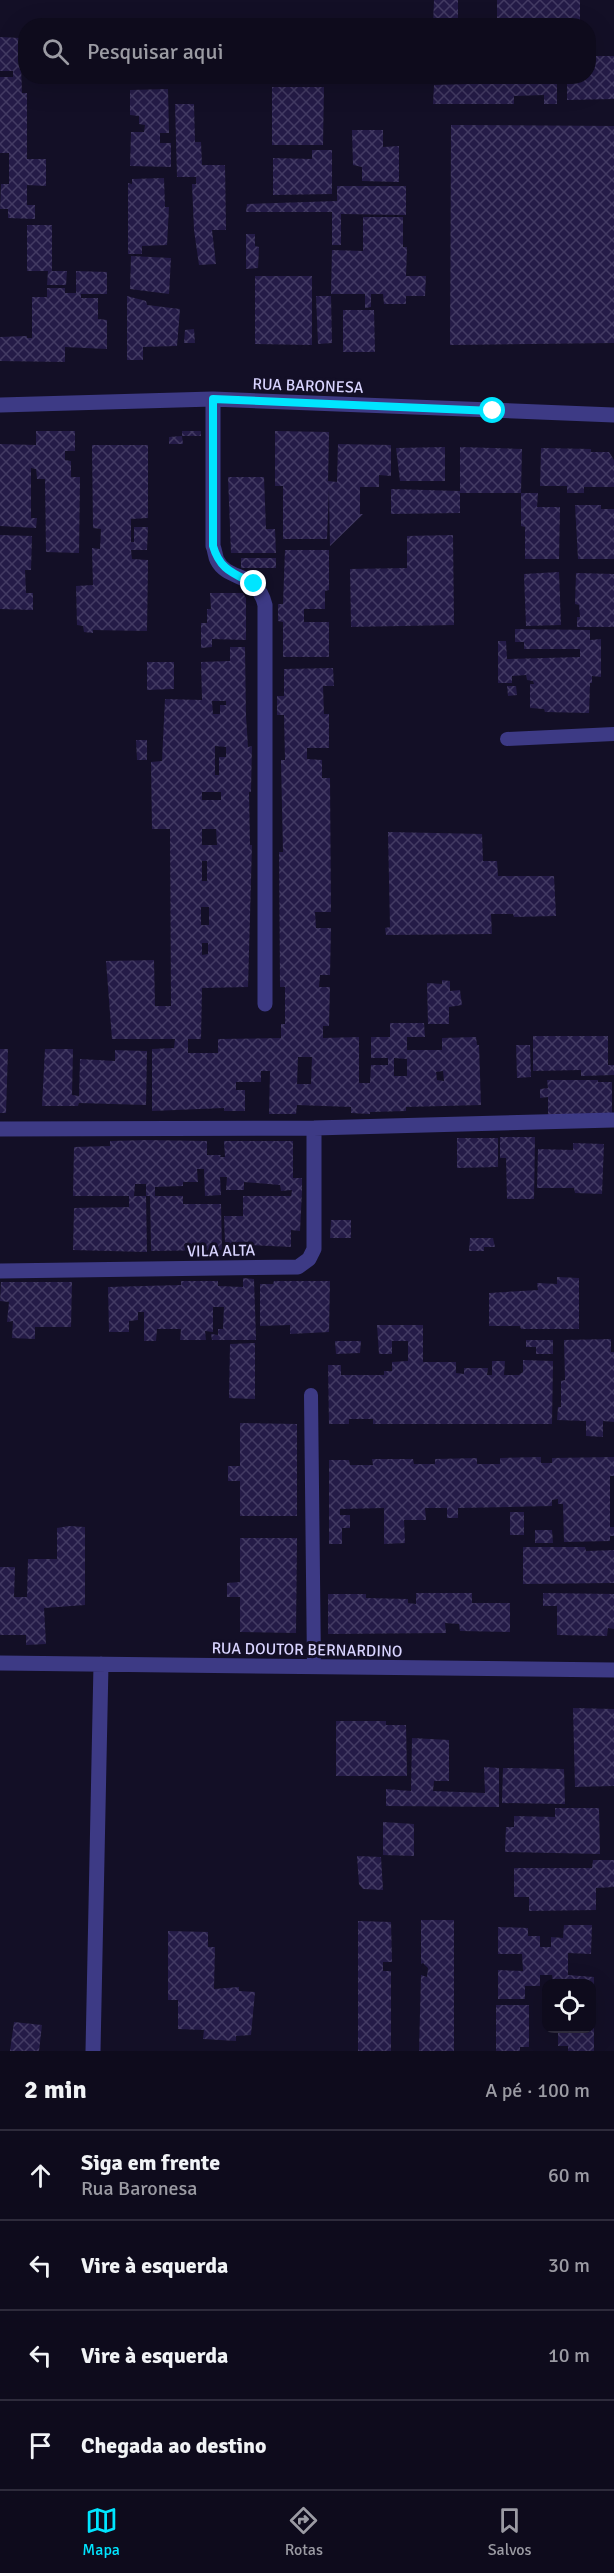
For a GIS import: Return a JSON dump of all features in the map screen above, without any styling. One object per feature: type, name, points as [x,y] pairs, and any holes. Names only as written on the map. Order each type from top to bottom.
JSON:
[{"type":"street","name":"RUA BARONESA","points":[[0,405],[213,399],[614,415]]},
{"type":"street","points":[[213,399],[213,546],[218,562],[254,584],[262,592],[265,604],[265,1004]]},
{"type":"street","points":[[0,1129],[314,1128],[614,1120]]},
{"type":"street","name":"VILA ALTA","points":[[0,1271],[298,1267],[309,1259],[314,1249],[314,1128]]},
{"type":"street","name":"RUA DOUTOR BERNARDINO","points":[[0,1663],[614,1670]]},
{"type":"street","points":[[93,2051],[100,1664]]},
{"type":"lane","points":[[507,739],[614,734]]},
{"type":"lane","points":[[311,1395],[314,1667]]},
{"type":"building","points":[[434,0],[458,0],[458,18],[433,18]]},
{"type":"building","points":[[497,0],[580,0],[580,18],[497,18]]},
{"type":"building","points":[[0,37],[18,38],[18,84],[22,84],[22,93],[27,93],[27,159],[46,159],[46,186],[27,185],[27,205],[35,205],[35,219],[8,218],[8,209],[0,209],[1,184],[9,184],[9,153],[0,153],[0,77],[13,77],[13,71],[0,71]]},
{"type":"building","points":[[596,56],[614,56],[614,99],[567,100],[567,84],[596,84]]},
{"type":"building","points":[[557,84],[557,104],[544,104],[544,95],[514,96],[514,104],[433,104],[434,85]]},
{"type":"building","points":[[272,87],[324,87],[323,145],[272,145]]},
{"type":"building","points":[[168,89],[169,133],[160,133],[160,143],[171,143],[171,167],[130,166],[131,132],[144,132],[145,125],[139,124],[139,116],[130,115],[130,90]]},
{"type":"building","points":[[175,104],[194,104],[195,142],[201,142],[202,165],[225,165],[226,230],[212,230],[216,264],[199,265],[194,230],[192,184],[196,184],[196,177],[177,177]]},
{"type":"building","points":[[451,125],[614,126],[614,343],[450,345]]},
{"type":"building","points":[[352,130],[383,130],[383,147],[399,146],[399,182],[362,181],[362,167],[353,165]]},
{"type":"building","points":[[312,150],[332,150],[332,194],[273,195],[273,158],[312,159]]},
{"type":"building","points":[[164,178],[165,207],[169,207],[167,245],[142,246],[142,254],[128,254],[128,183],[132,184],[132,179]]},
{"type":"building","points":[[337,186],[406,186],[406,215],[341,214],[341,245],[332,245],[332,212],[246,212],[247,204],[337,201]]},
{"type":"building","points":[[363,217],[403,217],[403,247],[407,247],[406,276],[426,276],[425,296],[406,296],[406,304],[384,304],[383,294],[371,294],[371,307],[365,308],[365,294],[331,294],[332,250],[363,251]]},
{"type":"building","points":[[27,225],[52,225],[52,271],[67,271],[66,285],[47,285],[48,271],[27,271]]},
{"type":"building","points":[[246,234],[255,234],[255,246],[259,247],[258,268],[246,269]]},
{"type":"building","points":[[131,256],[171,258],[169,294],[130,289]]},
{"type":"building","points":[[76,271],[107,272],[107,294],[81,294],[81,298],[98,298],[98,319],[107,320],[107,349],[65,347],[65,362],[0,361],[0,337],[27,336],[27,338],[32,338],[32,297],[47,297],[47,288],[65,288],[65,293],[76,293]]},
{"type":"building","points":[[255,276],[312,276],[312,345],[255,344]]},
{"type":"building","points":[[127,296],[146,301],[147,305],[180,309],[177,346],[143,347],[143,360],[127,360]]},
{"type":"building","points":[[316,296],[331,296],[332,343],[318,344]]},
{"type":"building","points":[[343,310],[374,310],[375,352],[343,352]]},
{"type":"building","points":[[194,329],[195,343],[184,343],[185,330]]},
{"type":"building","points":[[36,431],[75,431],[75,451],[65,451],[65,460],[71,461],[71,477],[80,477],[79,553],[46,552],[45,479],[37,479],[36,469],[31,468],[31,518],[37,518],[36,528],[0,526],[0,444],[36,445]]},
{"type":"building","points":[[182,431],[201,431],[201,436],[182,436]]},
{"type":"building","points":[[275,431],[329,432],[328,481],[337,482],[338,444],[391,445],[391,476],[379,475],[379,487],[360,487],[360,514],[363,514],[330,546],[329,489],[327,539],[283,539],[283,486],[275,486]]},
{"type":"building","points":[[182,436],[183,444],[169,444],[169,437]]},
{"type":"building","points":[[92,445],[148,445],[148,518],[131,519],[131,542],[134,542],[134,527],[148,527],[147,550],[131,550],[132,559],[148,560],[147,631],[93,630],[93,633],[84,632],[83,626],[77,625],[76,586],[93,585],[92,548],[100,549],[101,529],[93,528]]},
{"type":"building","points":[[445,447],[445,481],[400,481],[396,448]]},
{"type":"building","points":[[460,447],[522,449],[521,493],[460,493]]},
{"type":"building","points":[[541,448],[591,449],[591,452],[609,452],[614,460],[614,487],[584,487],[584,493],[567,493],[567,486],[540,486]]},
{"type":"building","points":[[228,477],[264,477],[266,529],[275,529],[276,553],[231,553]]},
{"type":"building","points":[[391,489],[460,491],[460,513],[391,514]]},
{"type":"building","points":[[521,493],[538,493],[537,507],[560,507],[559,559],[525,559],[525,527],[521,526]]},
{"type":"building","points":[[575,505],[601,505],[601,509],[614,509],[614,559],[578,559]]},
{"type":"building","points":[[0,535],[32,536],[31,570],[25,570],[26,593],[33,593],[33,610],[0,609]]},
{"type":"building","points":[[453,535],[454,625],[351,627],[350,569],[407,568],[407,536]]},
{"type":"building","points":[[285,550],[329,550],[329,590],[325,591],[325,609],[304,609],[304,622],[329,622],[329,657],[283,657],[283,622],[278,621],[278,604],[283,604]]},
{"type":"building","points":[[241,558],[276,558],[276,568],[241,568]]},
{"type":"building","points":[[559,572],[561,625],[526,626],[524,574]]},
{"type":"building","points":[[576,573],[614,574],[614,627],[577,627],[577,617],[580,617],[579,605],[575,604]]},
{"type":"building","points":[[210,593],[243,593],[246,598],[246,640],[212,639],[212,647],[201,648],[201,623],[207,623],[207,609],[211,609]]},
{"type":"building","points":[[515,629],[590,630],[590,640],[601,639],[601,677],[592,676],[589,713],[545,712],[544,709],[530,708],[530,684],[534,684],[533,681],[527,680],[526,675],[512,676],[512,683],[498,683],[498,641],[506,641],[507,659],[580,657],[580,649],[524,649],[524,642],[515,642]]},
{"type":"building","points":[[230,647],[245,647],[248,747],[252,746],[251,792],[249,792],[250,845],[252,845],[248,987],[202,988],[201,1039],[188,1039],[188,1053],[218,1053],[218,1039],[281,1038],[281,1024],[285,1024],[285,987],[280,987],[279,852],[283,852],[281,760],[285,760],[284,715],[277,715],[277,696],[284,696],[284,669],[333,668],[334,686],[323,686],[324,714],[329,714],[329,748],[307,748],[307,759],[322,760],[322,778],[330,778],[331,912],[315,912],[316,928],[331,928],[330,975],[320,975],[319,987],[330,987],[329,1026],[323,1026],[323,1038],[359,1037],[359,1083],[370,1083],[371,1065],[388,1065],[388,1058],[371,1058],[371,1037],[390,1037],[390,1023],[424,1023],[425,1037],[407,1037],[407,1050],[442,1050],[442,1038],[476,1037],[477,1045],[479,1045],[481,1105],[406,1107],[406,1111],[370,1112],[370,1114],[351,1113],[351,1107],[297,1105],[296,1114],[269,1114],[270,1071],[261,1071],[261,1082],[236,1082],[236,1090],[245,1090],[245,1111],[224,1111],[224,1108],[152,1111],[152,1049],[174,1048],[175,1039],[112,1039],[106,961],[154,960],[155,1006],[171,1006],[170,829],[152,829],[151,762],[162,761],[165,699],[202,700],[201,662],[230,661]],"holes":[[[212,701],[226,701],[226,705],[220,705],[220,714],[213,714]],[[215,746],[226,747],[226,757],[219,757],[219,775],[215,775]],[[202,792],[221,792],[221,800],[202,800]],[[202,829],[216,829],[217,845],[202,845]],[[202,861],[207,861],[207,881],[202,881]],[[201,907],[209,907],[209,925],[201,925]],[[202,943],[208,943],[208,954],[202,955]],[[298,1057],[312,1057],[311,1084],[297,1084]],[[394,1058],[407,1059],[407,1076],[394,1076]],[[443,1071],[444,1081],[437,1080],[436,1072]]]},
{"type":"building","points":[[147,662],[174,662],[174,689],[147,690]]},
{"type":"building","points":[[507,686],[516,686],[517,695],[508,696]]},
{"type":"building","points":[[136,740],[147,740],[147,760],[137,760]]},
{"type":"building","points":[[388,832],[482,834],[483,861],[497,861],[498,876],[554,876],[556,916],[514,917],[513,914],[491,914],[492,934],[386,935],[385,928],[390,927]]},
{"type":"building","points":[[442,980],[450,981],[450,991],[460,990],[462,1005],[449,1007],[449,1024],[428,1024],[427,983],[442,984]]},
{"type":"building","points":[[533,1036],[608,1036],[608,1065],[614,1065],[614,1075],[581,1076],[581,1070],[533,1071]]},
{"type":"building","points":[[516,1045],[530,1045],[531,1077],[517,1078]]},
{"type":"building","points":[[0,1049],[8,1049],[6,1113],[0,1113]]},
{"type":"building","points":[[45,1049],[73,1049],[72,1095],[79,1096],[80,1059],[115,1061],[115,1050],[147,1051],[146,1105],[79,1103],[78,1106],[42,1106]]},
{"type":"building","points":[[547,1080],[612,1082],[612,1117],[548,1115],[548,1097],[540,1098],[540,1089],[548,1088]]},
{"type":"building","points":[[500,1137],[535,1137],[534,1199],[507,1199],[506,1158],[500,1158]]},
{"type":"building","points":[[457,1138],[498,1138],[498,1167],[457,1168]]},
{"type":"building","points":[[110,1141],[207,1141],[207,1155],[225,1157],[224,1141],[293,1141],[293,1178],[302,1178],[300,1231],[291,1230],[291,1247],[225,1244],[224,1216],[243,1216],[243,1196],[291,1196],[292,1190],[281,1191],[280,1185],[244,1182],[244,1190],[226,1190],[227,1177],[220,1177],[221,1195],[205,1196],[204,1169],[197,1169],[198,1182],[183,1182],[183,1186],[155,1187],[155,1196],[183,1196],[183,1204],[221,1204],[222,1250],[151,1251],[150,1196],[146,1196],[147,1252],[73,1250],[74,1208],[129,1207],[129,1196],[73,1196],[74,1147],[110,1146]],"holes":[[[135,1184],[146,1184],[146,1196],[134,1196]]]},
{"type":"building","points":[[573,1143],[604,1144],[602,1194],[575,1193],[574,1188],[537,1188],[538,1149],[573,1150]]},
{"type":"building","points":[[331,1220],[351,1220],[351,1238],[330,1238]]},
{"type":"building","points":[[470,1238],[493,1238],[495,1247],[484,1247],[484,1251],[469,1251]]},
{"type":"building","points":[[557,1277],[579,1278],[579,1329],[521,1329],[520,1326],[489,1326],[489,1293],[538,1290],[537,1283],[557,1284]]},
{"type":"building","points":[[243,1278],[254,1279],[256,1340],[212,1340],[211,1334],[218,1335],[218,1329],[223,1329],[224,1307],[213,1307],[213,1332],[205,1331],[206,1340],[180,1340],[181,1329],[157,1329],[156,1341],[144,1341],[144,1312],[138,1312],[138,1320],[129,1321],[129,1332],[109,1332],[108,1287],[181,1285],[181,1281],[218,1281],[218,1286],[243,1287]]},
{"type":"building","points":[[274,1281],[330,1281],[329,1332],[290,1334],[290,1325],[260,1326],[260,1284],[273,1284]]},
{"type":"building","points":[[1,1282],[72,1282],[71,1327],[35,1327],[35,1339],[12,1338],[13,1321],[7,1322],[9,1302],[0,1301]]},
{"type":"building","points":[[377,1325],[423,1325],[423,1362],[456,1362],[456,1373],[464,1374],[464,1368],[488,1368],[487,1375],[492,1375],[492,1361],[505,1361],[504,1375],[519,1375],[523,1372],[523,1360],[553,1361],[552,1424],[373,1424],[373,1419],[349,1419],[349,1424],[329,1424],[328,1365],[341,1365],[341,1375],[384,1375],[384,1371],[392,1371],[392,1362],[408,1361],[408,1341],[392,1341],[392,1354],[379,1354]]},
{"type":"building","points":[[611,1339],[611,1352],[614,1352],[614,1422],[603,1421],[603,1437],[586,1436],[586,1421],[557,1420],[558,1407],[561,1407],[561,1381],[565,1380],[564,1340]]},
{"type":"building","points":[[526,1340],[553,1340],[553,1354],[536,1354],[536,1347],[526,1347]]},
{"type":"building","points":[[335,1341],[361,1341],[360,1353],[336,1354]]},
{"type":"building","points":[[255,1343],[255,1399],[229,1398],[230,1344]]},
{"type":"building","points":[[240,1423],[297,1424],[297,1516],[240,1516],[240,1481],[228,1481],[228,1466],[240,1466]]},
{"type":"building","points":[[541,1457],[541,1463],[552,1463],[552,1458],[614,1457],[614,1476],[610,1476],[610,1527],[614,1527],[614,1536],[610,1536],[610,1541],[564,1542],[563,1504],[558,1504],[558,1499],[552,1500],[552,1506],[458,1508],[458,1518],[447,1518],[447,1508],[425,1508],[426,1520],[404,1520],[405,1543],[384,1544],[384,1508],[340,1509],[340,1515],[350,1515],[350,1528],[342,1528],[342,1544],[329,1544],[329,1460],[349,1460],[350,1465],[373,1465],[372,1459],[413,1459],[414,1464],[435,1464],[435,1459],[477,1458],[477,1464],[500,1464],[500,1458]]},
{"type":"building","points":[[510,1512],[524,1512],[524,1535],[510,1535]]},
{"type":"building","points":[[85,1527],[85,1605],[44,1608],[46,1644],[26,1645],[26,1635],[0,1635],[0,1567],[15,1567],[14,1597],[27,1597],[28,1559],[57,1559],[57,1528]]},
{"type":"building","points":[[535,1530],[552,1530],[553,1543],[535,1543]]},
{"type":"building","points":[[240,1538],[297,1538],[296,1633],[240,1632],[240,1597],[227,1597],[227,1583],[240,1582]]},
{"type":"building","points":[[523,1547],[585,1547],[586,1551],[614,1550],[614,1583],[523,1584]]},
{"type":"building","points":[[416,1593],[472,1593],[472,1603],[510,1603],[510,1632],[460,1631],[459,1624],[445,1623],[446,1633],[328,1634],[328,1594],[366,1594],[366,1598],[408,1599],[408,1603],[416,1604]]},
{"type":"building","points":[[543,1593],[614,1594],[614,1629],[608,1628],[607,1636],[557,1635],[557,1606],[543,1606]]},
{"type":"building","points":[[573,1708],[614,1709],[614,1786],[575,1787]]},
{"type":"building","points":[[336,1721],[386,1721],[386,1725],[406,1725],[407,1776],[336,1776]]},
{"type":"building","points":[[412,1738],[449,1740],[449,1781],[434,1781],[433,1791],[485,1793],[484,1767],[499,1768],[499,1807],[386,1806],[386,1789],[411,1791]]},
{"type":"building","points":[[503,1768],[564,1769],[565,1804],[502,1803]]},
{"type":"building","points":[[555,1808],[599,1808],[600,1854],[505,1852],[506,1827],[514,1827],[514,1816],[555,1817]]},
{"type":"building","points":[[383,1822],[414,1824],[414,1856],[383,1855]]},
{"type":"building","points":[[357,1856],[381,1857],[383,1890],[363,1889],[359,1884]]},
{"type":"building","points":[[593,1860],[614,1860],[614,1887],[596,1888],[596,1910],[529,1911],[529,1897],[514,1897],[514,1868],[592,1868]]},
{"type":"building","points":[[421,1920],[454,1920],[454,2051],[419,2051],[421,1975],[427,1977],[428,1968],[423,1963],[421,1964]]},
{"type":"building","points":[[358,1921],[391,1922],[392,1962],[383,1962],[383,1971],[391,1971],[391,2051],[358,2051]]},
{"type":"building","points":[[564,1925],[592,1925],[591,1954],[568,1953],[568,1975],[594,1977],[594,1979],[552,1979],[552,1975],[540,1975],[540,1986],[525,1986],[525,1999],[498,1999],[498,1970],[523,1971],[522,1954],[498,1954],[498,1927],[528,1928],[528,1936],[540,1936],[540,1947],[551,1947],[551,1937],[563,1938]]},
{"type":"building","points":[[168,1931],[208,1932],[208,1947],[215,1947],[214,1989],[239,1987],[239,1991],[255,1992],[251,2035],[236,2036],[236,2041],[203,2039],[204,2030],[178,2029],[178,2000],[168,2000]]},
{"type":"building","points":[[496,2005],[529,2005],[529,2047],[520,2047],[520,2051],[496,2051]]},
{"type":"building","points":[[14,2022],[42,2025],[39,2051],[10,2051]]},
{"type":"building","points":[[558,2033],[594,2033],[594,2051],[568,2051],[568,2046],[558,2046]]},
{"type":"route","points":[[254,584],[218,562],[213,546],[213,399],[493,411]]}]
